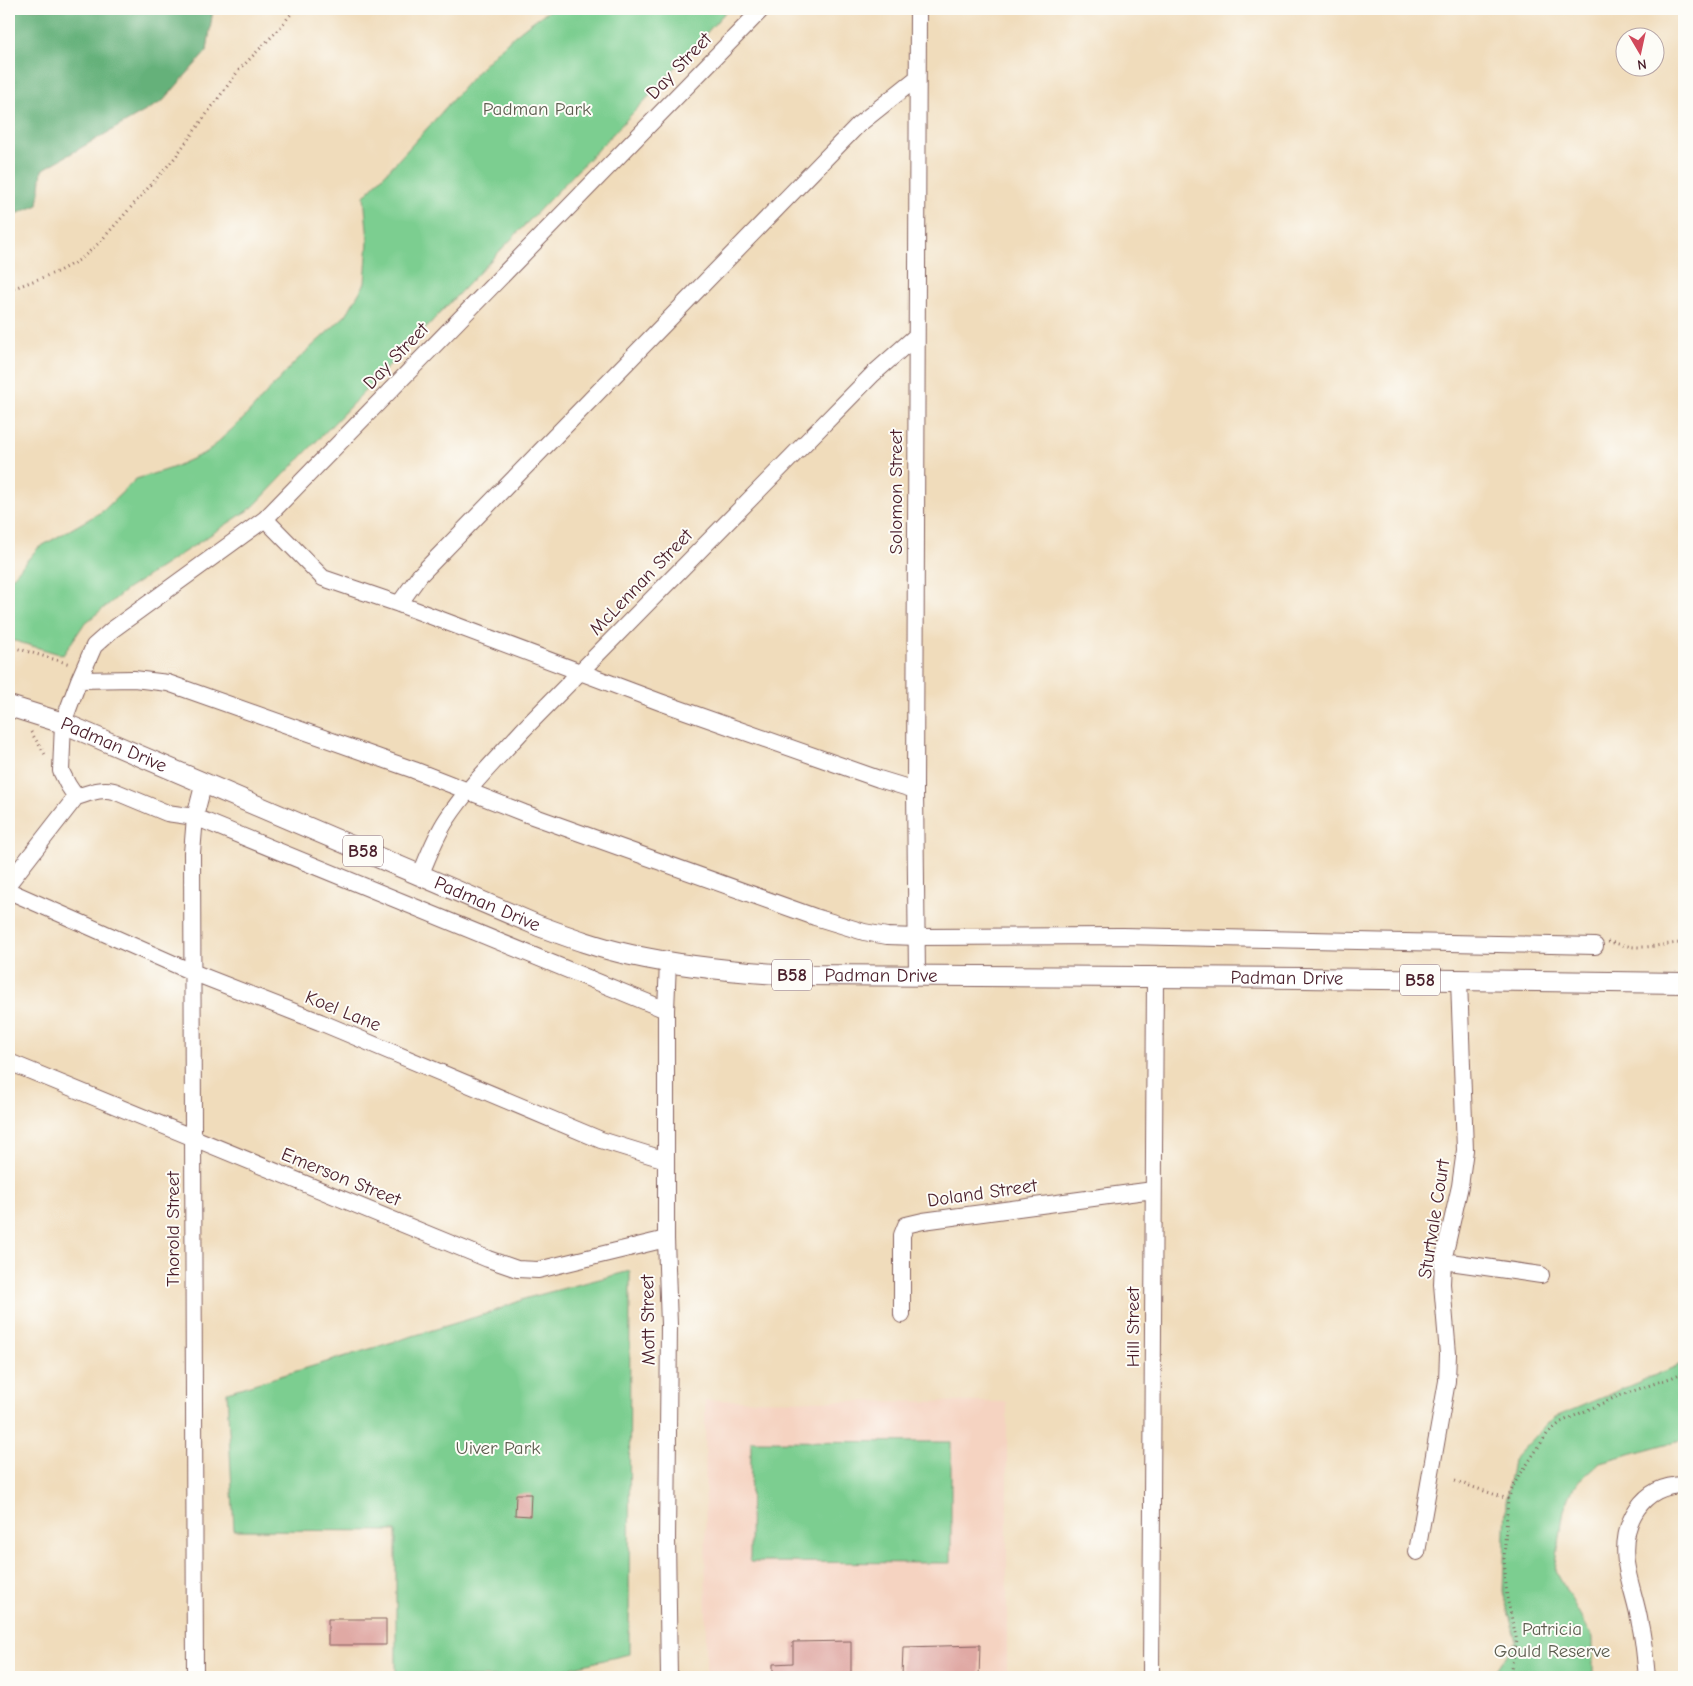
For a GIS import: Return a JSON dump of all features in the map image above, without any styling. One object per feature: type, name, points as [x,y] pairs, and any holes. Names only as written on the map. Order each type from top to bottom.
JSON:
[{"type":"main road","name":"Padman Drive","points":[[9,706],[63,722],[539,926],[584,942],[668,962],[751,973],[794,975],[1684,983]]},
{"type":"street","name":"Day Street","points":[[76,797],[61,771],[63,722],[94,646],[112,630],[265,519],[762,9]]},
{"type":"street","name":"Solomon Street","points":[[917,975],[915,790],[918,9]]},
{"type":"street","points":[[399,604],[420,575],[858,126],[917,78]]},
{"type":"street","name":"McLennan Street","points":[[420,876],[438,833],[447,819],[468,792],[523,730],[866,381],[916,336]]},
{"type":"street","points":[[265,519],[323,578],[399,604],[679,708],[915,790]]},
{"type":"street","points":[[81,674],[168,683],[396,764],[635,853],[834,923],[872,933],[917,937],[1123,936],[1595,946]]},
{"type":"street","name":"Thorold Street","points":[[195,1677],[192,853],[195,817],[204,782]]},
{"type":"street","points":[[9,883],[76,797],[98,790],[114,791],[167,814],[195,817],[666,1010]]},
{"type":"street","name":"Koel Lane","points":[[9,891],[192,972],[320,1022],[601,1140],[666,1160]]},
{"type":"street","name":"Mott Street","points":[[668,962],[666,1010],[666,1239],[669,1325],[667,1529],[669,1677]]},
{"type":"street","name":"Hill Street","points":[[1151,1677],[1155,977]]},
{"type":"street","name":"Sturtvale Court","points":[[1417,1552],[1447,1381],[1448,1354],[1442,1284],[1443,1261],[1460,1186],[1465,1150],[1459,980]]},
{"type":"street","name":"Emerson Street","points":[[9,1062],[488,1259],[517,1269],[538,1270],[666,1239]]},
{"type":"street","name":"Doland Street","points":[[902,1315],[902,1235],[906,1225],[923,1221],[1153,1190]]},
{"type":"street","points":[[1443,1261],[1541,1275]]},
{"type":"street","points":[[1647,1677],[1640,1622],[1626,1562],[1625,1548],[1629,1527],[1640,1504],[1651,1494],[1673,1485],[1684,1485]]},
{"type":"path","points":[[9,290],[57,272],[81,259],[100,242],[173,160],[239,70],[278,30],[294,9]]},
{"type":"path","points":[[9,646],[81,674]]},
{"type":"path","points":[[29,728],[46,757],[62,760]]},
{"type":"path","points":[[1595,946],[1607,942],[1634,947],[1684,943]]},
{"type":"path","points":[[1508,1677],[1517,1641],[1507,1598],[1504,1558],[1508,1499],[1514,1484],[1547,1434],[1560,1422],[1616,1397],[1684,1372]]},
{"type":"path","points":[[1455,1481],[1508,1499]]},
{"type":"shaded area","points":[[705,1400],[1007,1402],[1007,1677],[706,1677]]},
{"type":"green space","points":[[9,9],[213,9],[207,51],[163,101],[42,170],[38,205],[9,217]]},
{"type":"green space","name":"Padman Park","points":[[552,9],[728,9],[656,89],[253,507],[126,590],[84,624],[63,655],[15,641],[9,641],[9,581],[38,548],[103,511],[136,479],[172,468],[207,452],[243,419],[295,362],[346,315],[365,283],[368,241],[364,196],[506,43]]},
{"type":"green space","name":"Uiver Park","points":[[630,1271],[629,1654],[533,1677],[396,1677],[396,1531],[234,1530],[227,1392],[489,1313],[527,1298]]},
{"type":"green space","name":"Patricia Gould Reserve","points":[[1684,1363],[1684,1439],[1600,1462],[1574,1486],[1564,1510],[1555,1570],[1593,1638],[1593,1677],[1492,1677],[1516,1641],[1503,1592],[1506,1502],[1513,1460],[1553,1418]]},
{"type":"green space","points":[[751,1441],[951,1442],[951,1563],[750,1562]]},
{"type":"building","points":[[516,1494],[531,1494],[530,1516],[515,1515]]},
{"type":"building","points":[[328,1619],[386,1619],[386,1645],[328,1645]]},
{"type":"building","points":[[851,1641],[851,1675],[844,1675],[844,1677],[773,1677],[773,1664],[793,1663],[793,1642]]},
{"type":"building","points":[[980,1645],[979,1677],[902,1677],[903,1647]]}]
